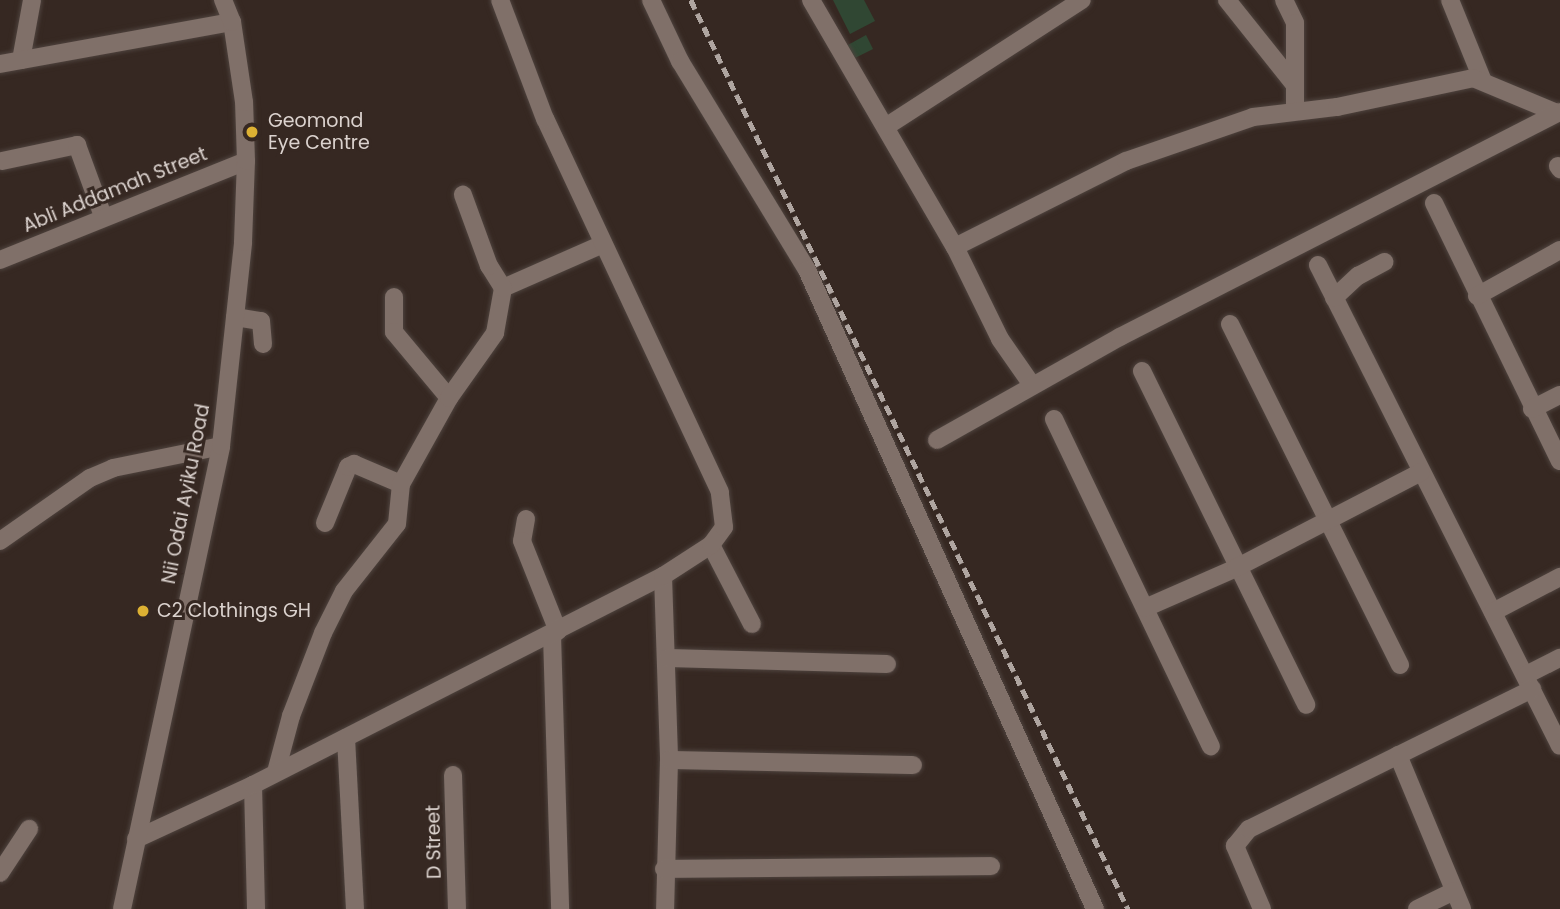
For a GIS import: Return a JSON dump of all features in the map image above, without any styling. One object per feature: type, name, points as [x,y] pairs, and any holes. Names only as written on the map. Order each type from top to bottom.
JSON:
[{"type":"street","points":[[21,60],[32,0]]},
{"type":"street","name":"Nii Odai Ayiku Road","points":[[121,909],[221,446],[235,317],[246,160],[244,102],[232,22],[223,0]]},
{"type":"street","points":[[136,839],[253,785],[663,576],[711,545],[724,527],[720,492],[545,119],[500,0]]},
{"type":"street","points":[[651,0],[687,72],[807,270],[1095,909]]},
{"type":"street","points":[[811,0],[832,43],[887,126],[956,247],[1000,339],[1032,386]]},
{"type":"street","points":[[887,126],[1082,0]]},
{"type":"street","points":[[1227,0],[1294,84]]},
{"type":"street","points":[[1284,0],[1295,23],[1295,110]]},
{"type":"street","points":[[1450,0],[1482,79]]},
{"type":"street","points":[[0,64],[232,22]]},
{"type":"street","points":[[956,247],[1126,161],[1235,122],[1482,79],[1559,112]]},
{"type":"street","points":[[937,440],[1032,386],[1559,112]]},
{"type":"street","points":[[2,161],[77,145],[103,216]]},
{"type":"street","name":"Abli Addamah Street","points":[[0,260],[246,160]]},
{"type":"street","points":[[276,772],[291,716],[323,633],[344,592],[397,524],[401,485],[449,397],[495,333],[503,288],[489,266],[463,195]]},
{"type":"street","points":[[1434,203],[1532,409],[1560,461]]},
{"type":"street","points":[[503,288],[603,244]]},
{"type":"street","points":[[1477,296],[1560,250]]},
{"type":"street","points":[[1334,298],[1357,276],[1384,262]]},
{"type":"street","points":[[1318,265],[1560,746]]},
{"type":"street","points":[[394,298],[394,332],[449,397]]},
{"type":"street","points":[[235,317],[261,321],[263,344]]},
{"type":"street","points":[[1230,324],[1400,665]]},
{"type":"street","points":[[1142,372],[1236,568],[1306,705]]},
{"type":"street","points":[[1532,409],[1560,395]]},
{"type":"street","points":[[1054,419],[1212,746]]},
{"type":"street","points":[[0,541],[90,478],[113,468],[221,446]]},
{"type":"street","points":[[325,523],[348,467],[355,464],[401,485]]},
{"type":"street","points":[[1145,608],[1236,568],[1421,472]]},
{"type":"street","points":[[526,519],[522,541],[555,633],[560,909]]},
{"type":"street","points":[[711,545],[752,624]]},
{"type":"street","points":[[663,576],[668,658],[669,760],[665,909]]},
{"type":"street","points":[[1493,612],[1560,577]]},
{"type":"street","points":[[668,658],[887,664]]},
{"type":"street","points":[[1262,909],[1237,858],[1237,839],[1249,829],[1398,755],[1529,682],[1560,658]]},
{"type":"street","points":[[346,738],[355,909]]},
{"type":"street","points":[[1398,755],[1462,909]]},
{"type":"street","points":[[669,760],[913,765]]},
{"type":"street","name":"D Street","points":[[453,775],[457,909]]},
{"type":"street","points":[[253,785],[256,909]]},
{"type":"street","points":[[0,873],[29,829]]},
{"type":"street","points":[[664,869],[991,866]]},
{"type":"street","points":[[1417,909],[1454,891]]},
{"type":"green space","points":[[833,0],[864,0],[875,21],[850,34]]},
{"type":"green space","points":[[866,35],[873,49],[853,59],[846,46]]},
{"type":"railway","points":[[691,0],[1128,909]]},
{"type":"place","name":"Geomond Eye Centre","points":[[252,132]]},
{"type":"place","name":"C2 Clothings GH","points":[[143,611]]}]
